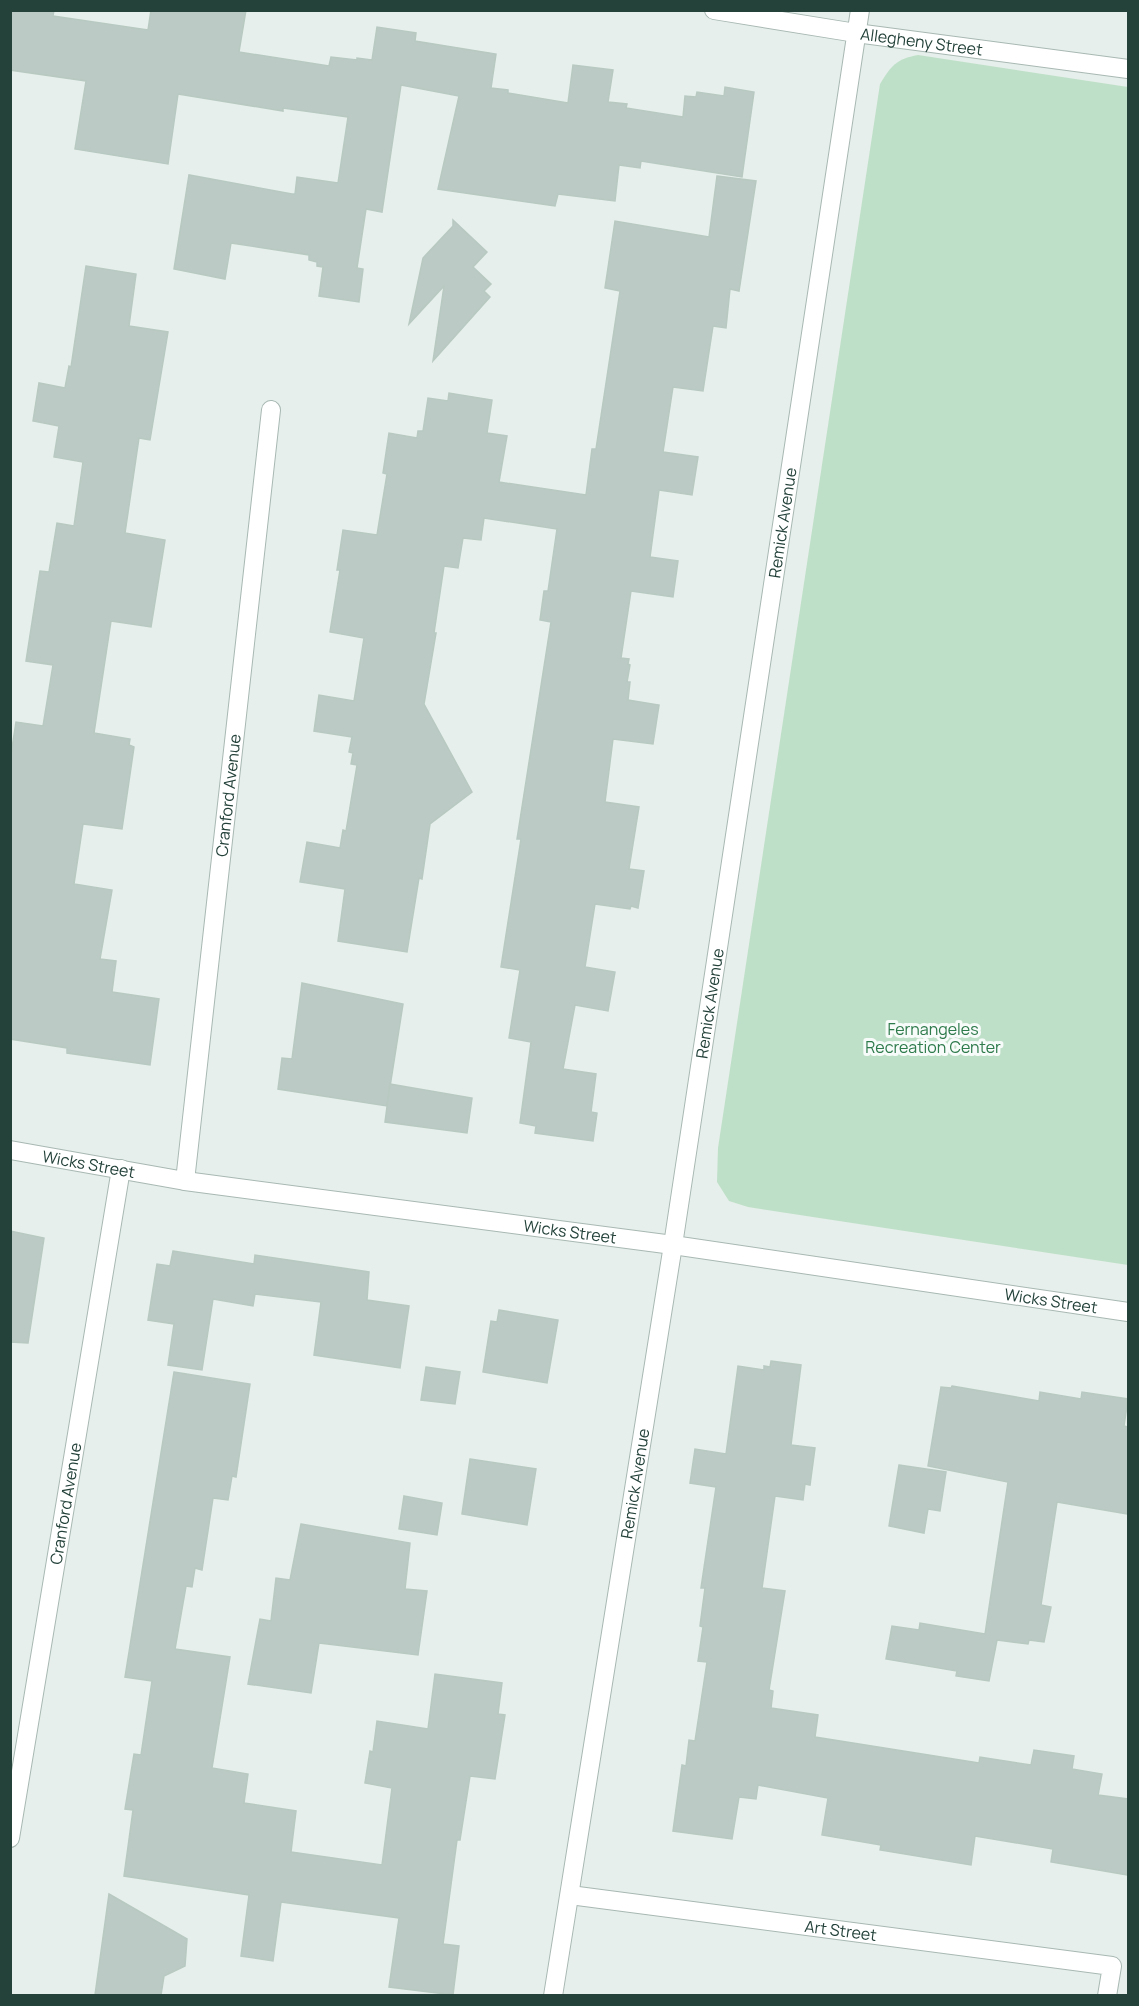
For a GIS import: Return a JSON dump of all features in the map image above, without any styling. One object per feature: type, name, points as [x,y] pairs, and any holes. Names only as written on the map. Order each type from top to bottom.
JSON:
[{"type":"street","name":"Allegheny Street","points":[[714,10],[856,33],[1128,69]]},
{"type":"street","name":"Remick Avenue","points":[[553,1995],[673,1245],[860,10]]},
{"type":"street","name":"Cranford Avenue","points":[[185,1181],[271,410]]},
{"type":"street","name":"Wicks Street","points":[[10,1150],[185,1181],[673,1245],[1128,1312]]},
{"type":"street","name":"Cranford Avenue","points":[[10,1838],[121,1169]]},
{"type":"street","name":"Art Street","points":[[570,1895],[1112,1966],[1107,1995]]},
{"type":"green space","name":"Fernangeles Recreation Center","points":[[918,55],[1128,87],[1128,1265],[748,1207],[729,1201],[717,1182],[718,1148],[880,84],[895,64]]},
{"type":"building","points":[[10,10],[54,10],[53,16],[148,30],[151,10],[246,10],[239,52],[329,66],[331,57],[372,60],[377,27],[416,33],[415,41],[496,54],[491,88],[568,103],[573,65],[613,70],[608,102],[627,104],[626,108],[683,117],[685,96],[696,97],[697,92],[724,96],[725,87],[754,92],[742,177],[641,161],[640,168],[619,165],[615,201],[558,194],[555,206],[438,189],[459,96],[401,85],[382,212],[366,209],[357,268],[363,269],[359,302],[319,296],[323,267],[309,260],[309,255],[231,243],[225,279],[174,269],[189,175],[292,194],[295,194],[297,177],[338,183],[348,117],[283,108],[283,111],[178,94],[168,164],[75,149],[86,81],[10,70]]},
{"type":"building","points":[[717,176],[756,181],[739,291],[730,289],[726,328],[713,326],[703,391],[673,387],[663,452],[698,457],[692,495],[659,490],[650,557],[678,561],[673,597],[631,591],[621,658],[629,659],[628,664],[630,665],[627,682],[630,682],[628,700],[659,705],[653,744],[613,739],[605,802],[639,807],[629,869],[644,871],[638,908],[595,904],[585,967],[615,972],[608,1011],[575,1005],[563,1069],[596,1074],[591,1112],[597,1113],[593,1141],[535,1133],[536,1126],[520,1123],[531,1042],[509,1038],[520,970],[501,967],[521,839],[517,839],[551,622],[540,620],[544,591],[548,591],[557,529],[484,518],[481,540],[463,538],[458,568],[444,566],[424,704],[472,792],[430,824],[422,879],[419,878],[407,952],[338,941],[345,889],[300,882],[307,842],[340,848],[343,830],[346,831],[357,765],[351,764],[353,753],[349,752],[352,737],[314,731],[319,695],[354,701],[364,638],[330,632],[340,570],[337,570],[343,530],[377,535],[387,474],[383,473],[389,433],[417,438],[418,431],[423,431],[428,398],[448,401],[449,393],[492,400],[487,433],[507,436],[499,482],[586,495],[592,449],[596,449],[620,291],[605,288],[615,221],[709,237]]},
{"type":"building","points":[[453,220],[487,252],[473,267],[491,284],[484,291],[490,297],[433,361],[444,286],[409,324],[423,258],[453,226]]},
{"type":"building","points":[[86,266],[136,274],[129,326],[168,332],[150,440],[139,438],[125,533],[165,540],[151,627],[111,621],[94,733],[130,739],[129,745],[134,747],[122,829],[83,824],[74,884],[112,890],[100,959],[116,961],[112,992],[159,999],[150,1065],[67,1053],[67,1048],[10,1039],[10,761],[16,722],[43,726],[53,665],[26,661],[40,571],[49,572],[57,523],[74,526],[83,462],[54,457],[59,426],[33,421],[39,383],[65,388],[69,366],[71,367]]},
{"type":"building","points":[[302,983],[403,1004],[387,1106],[278,1089],[282,1058],[292,1059]]},
{"type":"building","points":[[390,1084],[472,1098],[467,1133],[385,1122]]},
{"type":"building","points":[[10,1231],[44,1238],[28,1343],[10,1342]]},
{"type":"building","points":[[173,1251],[254,1264],[255,1255],[369,1272],[367,1300],[409,1306],[400,1368],[314,1355],[321,1302],[255,1294],[253,1306],[213,1299],[202,1370],[168,1365],[174,1324],[148,1320],[157,1264],[170,1266]]},
{"type":"building","points":[[499,1310],[558,1320],[547,1383],[483,1372],[491,1321],[497,1322]]},
{"type":"building","points":[[771,1361],[801,1365],[791,1445],[815,1448],[810,1485],[805,1484],[803,1500],[775,1496],[762,1588],[785,1591],[769,1690],[773,1691],[771,1708],[818,1715],[815,1737],[979,1763],[980,1757],[1031,1765],[1034,1750],[1074,1756],[1072,1769],[1102,1774],[1098,1795],[1128,1799],[1128,1875],[1051,1862],[1053,1849],[975,1836],[971,1865],[880,1850],[881,1845],[822,1835],[828,1798],[758,1785],[756,1799],[739,1797],[732,1839],[673,1831],[682,1765],[686,1766],[689,1740],[695,1741],[707,1662],[698,1661],[705,1588],[701,1588],[716,1487],[690,1483],[695,1449],[726,1454],[738,1366],[764,1370],[764,1366],[770,1367]]},
{"type":"building","points":[[426,1367],[460,1372],[455,1404],[421,1400]]},
{"type":"building","points":[[174,1372],[250,1384],[236,1477],[232,1476],[228,1500],[213,1498],[202,1570],[195,1568],[192,1587],[186,1586],[175,1649],[230,1657],[212,1768],[248,1774],[244,1803],[296,1811],[291,1852],[382,1865],[392,1788],[365,1783],[370,1751],[373,1752],[377,1721],[428,1729],[435,1674],[502,1683],[498,1714],[505,1715],[495,1779],[470,1776],[460,1840],[457,1840],[443,1944],[459,1946],[453,1995],[389,1987],[399,1918],[281,1902],[273,1961],[241,1956],[249,1895],[124,1876],[133,1810],[125,1809],[134,1754],[141,1755],[152,1681],[125,1677]]},
{"type":"building","points":[[952,1386],[1039,1401],[1040,1392],[1081,1399],[1082,1392],[1128,1399],[1124,1426],[1128,1427],[1128,1514],[1057,1502],[1041,1605],[1051,1607],[1044,1642],[1029,1640],[1028,1644],[997,1640],[989,1681],[956,1676],[957,1671],[886,1659],[892,1626],[919,1630],[920,1623],[985,1634],[1008,1482],[928,1466],[941,1387],[951,1388]]},
{"type":"building","points":[[470,1459],[536,1469],[527,1525],[462,1514]]},
{"type":"building","points":[[899,1465],[946,1472],[940,1511],[928,1509],[924,1533],[889,1526]]},
{"type":"building","points":[[404,1496],[442,1503],[437,1535],[399,1529]]},
{"type":"building","points":[[301,1524],[410,1543],[405,1589],[427,1591],[418,1655],[319,1643],[311,1693],[248,1684],[260,1619],[271,1621],[276,1578],[290,1580]]},
{"type":"building","points":[[109,1894],[187,1939],[185,1966],[164,1976],[161,1995],[95,1995]]}]
